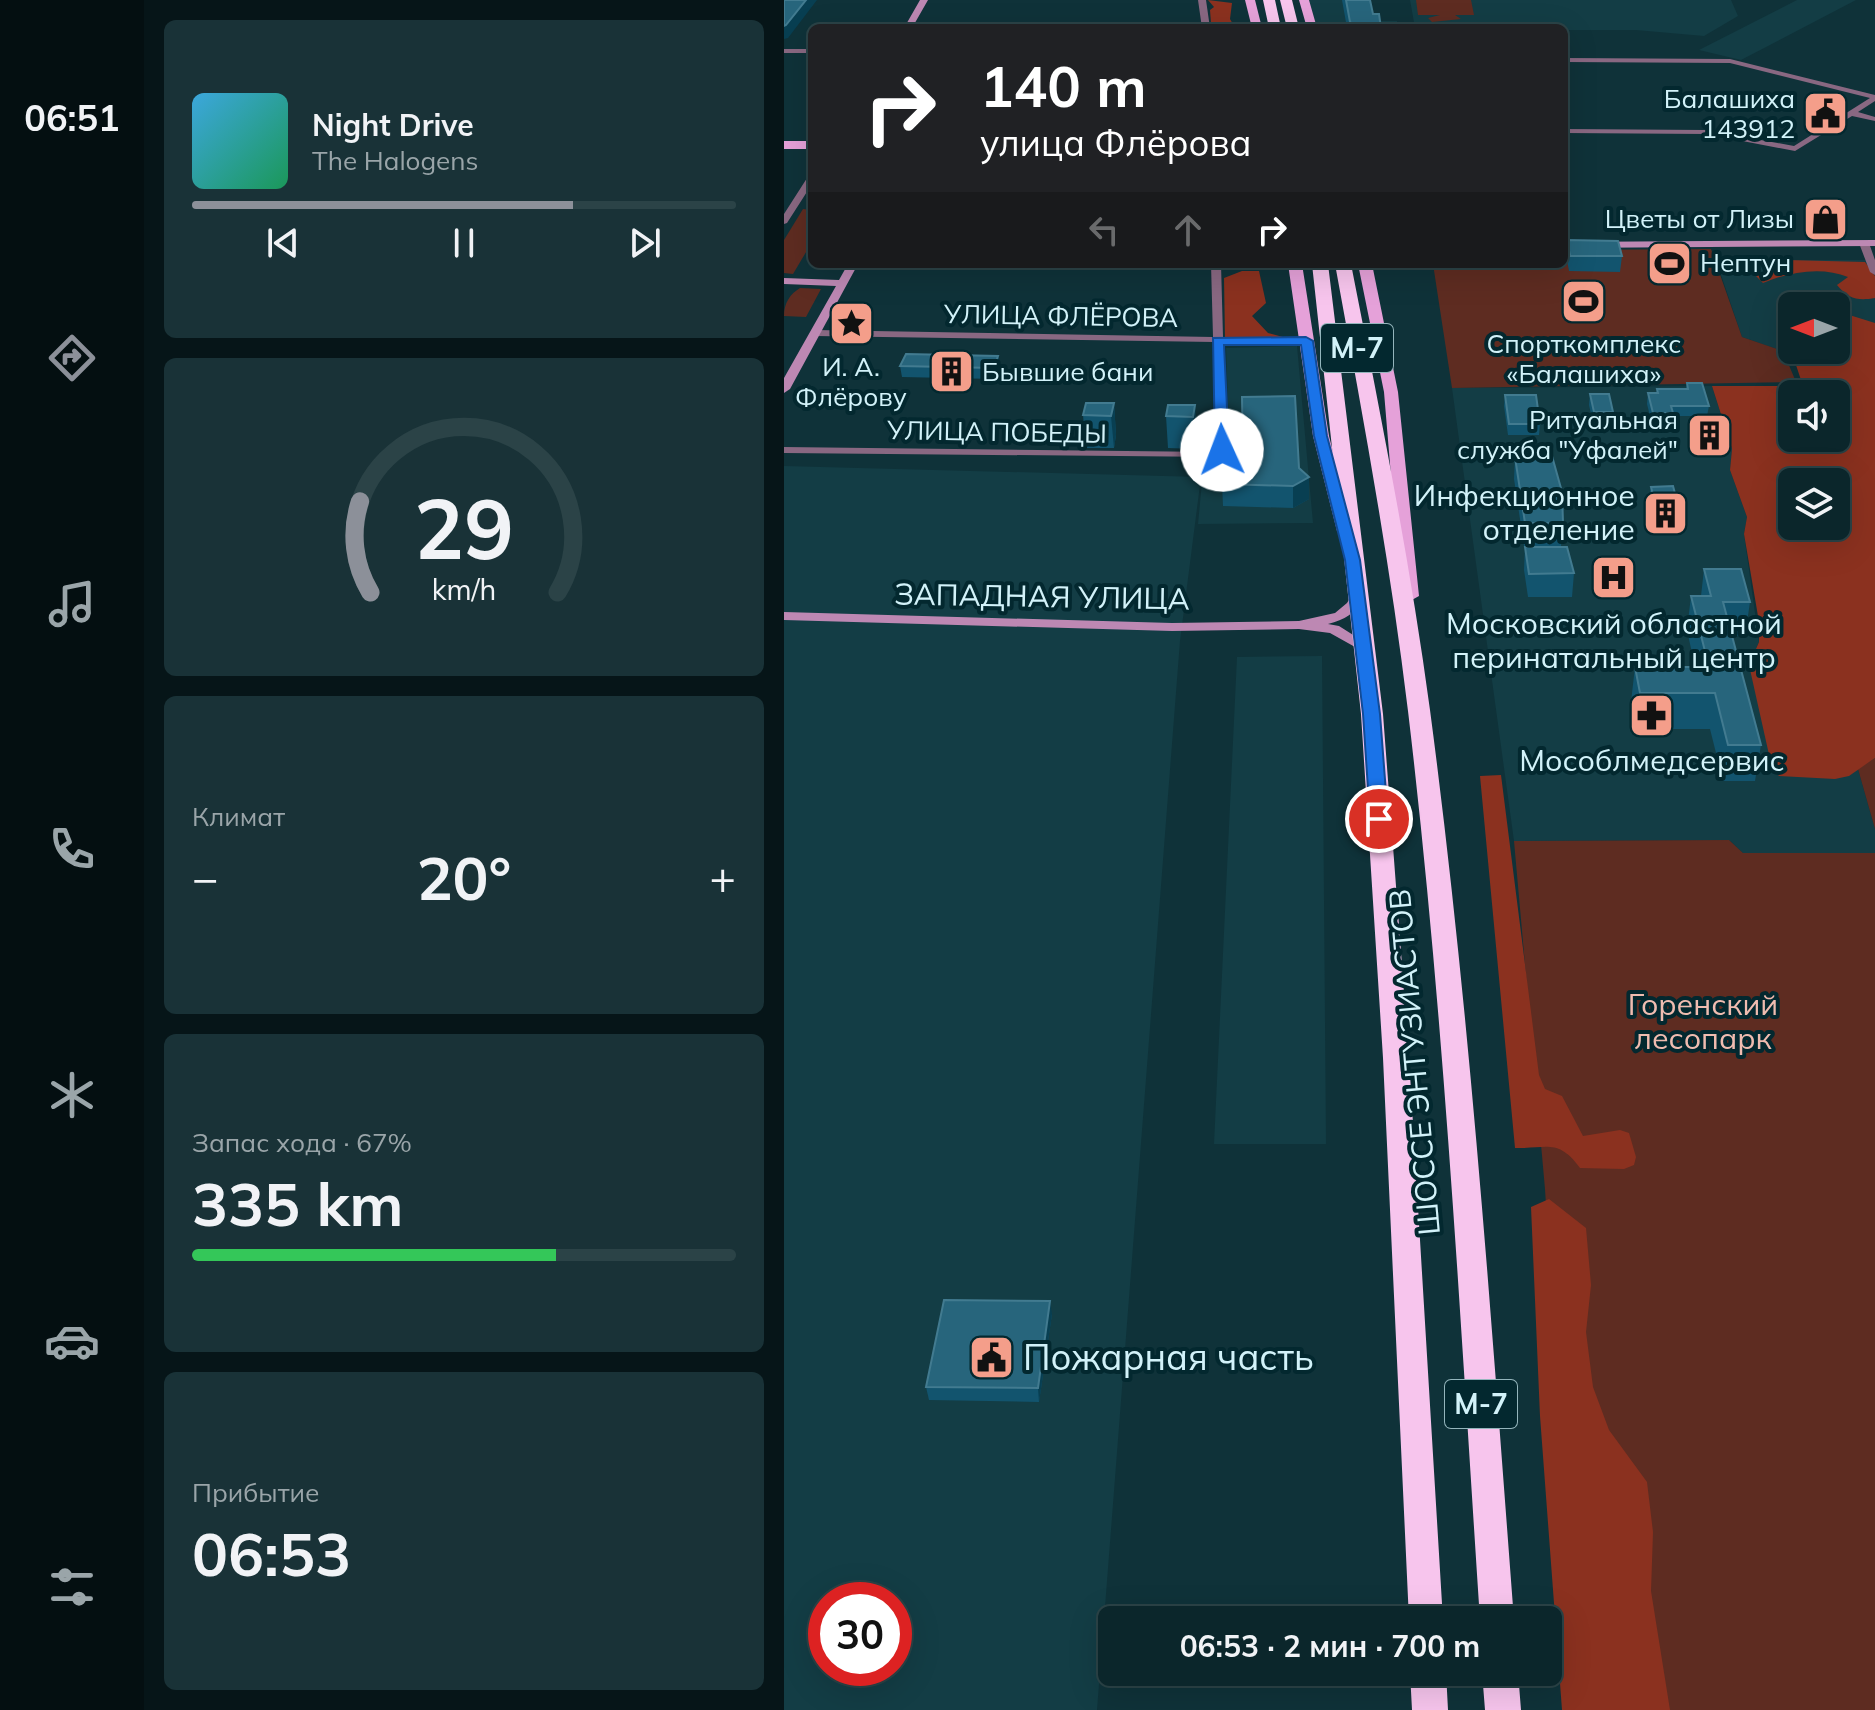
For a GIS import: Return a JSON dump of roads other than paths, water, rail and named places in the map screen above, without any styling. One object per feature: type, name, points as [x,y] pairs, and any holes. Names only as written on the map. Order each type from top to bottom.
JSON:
[{"type":"highway","points":[[1269,0],[1274,24]]},
{"type":"highway","points":[[1286,0],[1292,24]]},
{"type":"highway","name":"ШОССЕ ЭНТУЗИАСТОВ","points":[[1320,268],[1342,431],[1352,560],[1372,714],[1396,1058],[1425,1606]]},
{"type":"highway","name":"ШОССЕ ЭНТУЗИАСТОВ","points":[[1343,268],[1408,632],[1430,814],[1464,1172],[1496,1606]]},
{"type":"highway","points":[[1429,1686],[1430,1710]]},
{"type":"highway","points":[[1501,1686],[1503,1710]]},
{"type":"main road","points":[[1250,0],[1256,24]]},
{"type":"main road","points":[[1304,0],[1311,24]]},
{"type":"main road","points":[[784,145],[808,145]]},
{"type":"main road","points":[[1296,268],[1321,436],[1352,560]]},
{"type":"main road","points":[[1366,268],[1388,378],[1398,449],[1410,583],[1408,632]]},
{"type":"street","points":[[910,24],[924,0]]},
{"type":"street","points":[[1202,0],[1205,24]]},
{"type":"street","points":[[787,51],[808,51]]},
{"type":"street","points":[[1568,60],[1730,61],[1875,97]]},
{"type":"street","points":[[1568,131],[1706,132],[1795,149],[1875,97]]},
{"type":"street","points":[[1850,113],[1875,119]]},
{"type":"street","points":[[784,221],[808,183]]},
{"type":"street","points":[[1568,245],[1869,243],[1875,272]]},
{"type":"street","points":[[784,389],[851,268]]},
{"type":"street","points":[[1216,268],[1218,341]]},
{"type":"street","points":[[784,281],[843,283]]},
{"type":"street","name":"УЛИЦА ФЛЁРОВА","points":[[815,333],[1306,341]]},
{"type":"street","name":"УЛИЦА ПОБЕДЫ","points":[[784,450],[1209,458],[1222,450],[1218,341]]},
{"type":"street","name":"ЗАПАДНАЯ УЛИЦА","points":[[1299,625],[1340,617],[1353,607],[1357,598]]},
{"type":"street","name":"ЗАПАДНАЯ УЛИЦА","points":[[784,616],[1142,627],[1299,625],[1334,629],[1364,648]]},
{"type":"place","name":"Балашиха 143912","points":[[1826,114]]},
{"type":"place","name":"Цветы от Лизы","points":[[1825,219]]},
{"type":"place","name":"Нептун","points":[[1669,263]]},
{"type":"place","name":"Спорткомплекс «Балашиха»","points":[[1584,301]]},
{"type":"place","name":"И. А. Флёрову","points":[[851,324]]},
{"type":"place","name":"Бывшие бани","points":[[951,372]]},
{"type":"place","name":"Ритуальная служба \"Уфалей\"","points":[[1709,435]]},
{"type":"place","name":"Инфекционное отделение","points":[[1666,513]]},
{"type":"place","name":"Московский областной перинатальный центр","points":[[1614,578]]},
{"type":"place","name":"Мособлмедсервис","points":[[1652,715]]},
{"type":"place","name":"Пожарная часть","points":[[992,1357]]},
{"type":"park label","name":"Горенский лесопарк","points":[[1703,1022]]}]
